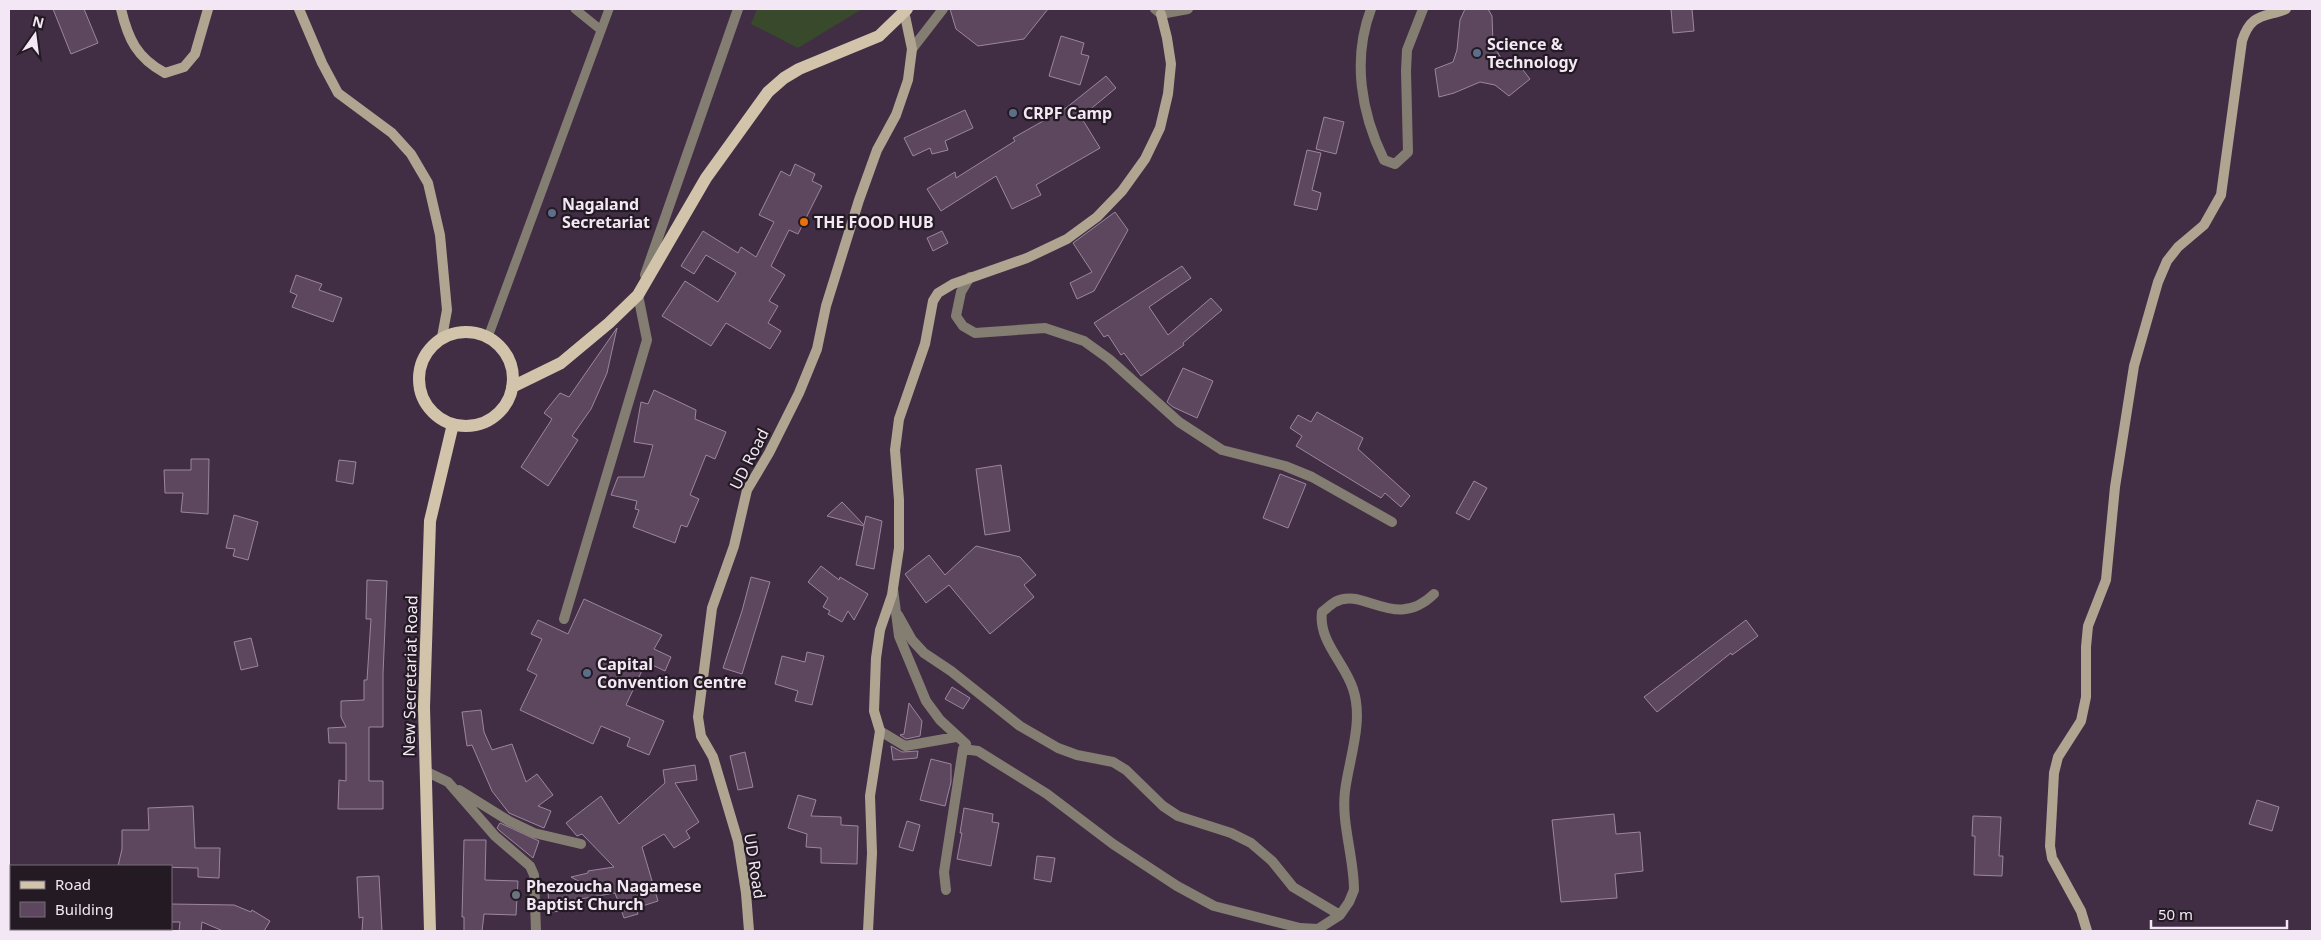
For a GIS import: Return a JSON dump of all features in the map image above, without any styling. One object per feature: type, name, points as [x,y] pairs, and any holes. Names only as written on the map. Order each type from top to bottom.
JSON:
[{"type":"main road","points":[[121,9],[132,45],[149,64],[165,72],[184,66],[195,54],[208,9]]},
{"type":"main road","points":[[299,9],[322,63],[338,93],[392,133],[411,154],[428,183],[440,235],[447,310],[442,337]]},
{"type":"main road","points":[[2087,931],[2081,911],[2052,858],[2050,846],[2054,773],[2058,757],[2081,720],[2086,697],[2088,626],[2106,580],[2123,430],[2134,366],[2158,282],[2168,261],[2178,248],[2204,225],[2221,195],[2242,41],[2246,29],[2252,21],[2262,15],[2286,9]]},
{"type":"main road","points":[[512,387],[561,363],[609,323],[638,295],[706,178],[768,92],[784,78],[799,69],[879,36],[906,10]]},
{"type":"main road","name":"UD Road","points":[[749,931],[746,893],[738,841],[713,757],[699,730],[698,717],[712,608],[734,546],[747,490],[769,453],[795,402],[817,349],[826,306],[859,200],[877,150],[896,115],[908,80],[912,49],[906,10]]},
{"type":"main road","points":[[868,931],[872,853],[870,796],[880,731],[874,711],[876,658],[880,630],[893,588],[898,548],[900,500],[895,450],[899,419],[925,344],[933,301],[938,294],[970,276],[1027,258],[1068,239],[1097,217],[1122,190],[1146,159],[1160,128],[1168,94],[1171,64],[1167,38],[1158,11]]},
{"type":"main road","points":[[468,332],[488,337],[506,354],[511,364],[512,387],[504,407],[491,419],[476,425],[453,424],[438,417],[426,404],[419,383],[423,361],[428,351],[442,337],[468,332]]},
{"type":"main road","name":"New Secretariat Road","points":[[430,931],[424,707],[430,521],[453,424]]},
{"type":"street","points":[[564,619],[647,340],[638,295],[738,9]]},
{"type":"street","points":[[912,49],[943,9]]},
{"type":"street","points":[[1158,11],[1188,9]]},
{"type":"street","points":[[1371,9],[1362,39],[1359,70],[1364,102],[1378,148],[1384,160],[1395,164],[1408,152],[1407,50],[1423,9]]},
{"type":"street","points":[[970,276],[960,292],[956,316],[963,326],[975,332],[1045,328],[1063,332],[1084,341],[1109,359],[1179,422],[1222,450],[1286,466],[1312,477],[1392,522]]},
{"type":"street","points":[[893,588],[899,636],[926,701],[956,736],[966,744],[963,749],[944,872],[946,890]]},
{"type":"street","points":[[963,749],[978,751],[1047,794],[1121,849],[1177,886],[1214,906],[1300,928],[1318,928],[1340,915],[1349,902],[1354,890],[1345,793],[1357,706],[1353,688],[1325,636],[1321,622],[1322,612],[1336,602],[1352,599],[1376,606],[1407,609],[1421,605],[1434,594]]},
{"type":"street","points":[[896,612],[912,640],[924,653],[945,667],[1020,726],[1058,748],[1077,755],[1113,762],[1126,770],[1156,800],[1178,816],[1231,833],[1251,842],[1272,861],[1293,887],[1340,915]]},
{"type":"street","points":[[880,731],[905,746],[956,736]]},
{"type":"street","points":[[426,771],[448,782],[509,821],[534,833],[581,844]]},
{"type":"street","points":[[448,782],[495,836],[530,866],[534,875],[536,931]]},
{"type":"lane","points":[[575,9],[601,30]]},
{"type":"lane","points":[[488,337],[609,9]]},
{"type":"green space","points":[[757,9],[862,9],[798,48],[751,24]]},
{"type":"building","points":[[53,9],[84,9],[98,43],[71,54]]},
{"type":"building","points":[[950,9],[1048,9],[1024,39],[978,46],[956,29]]},
{"type":"building","name":"Science & Technology","points":[[1465,9],[1488,9],[1492,16],[1493,43],[1499,55],[1503,60],[1519,65],[1530,79],[1509,96],[1495,85],[1480,82],[1439,97],[1435,69],[1453,62],[1457,50],[1460,20]]},
{"type":"building","points":[[1671,9],[1692,9],[1694,31],[1673,33]]},
{"type":"building","points":[[1061,36],[1084,43],[1081,54],[1089,56],[1080,85],[1049,76]]},
{"type":"building","points":[[1106,76],[1116,88],[1081,117],[1100,148],[1036,185],[1041,195],[1012,209],[996,176],[941,211],[927,189],[955,172],[956,178],[1015,141],[1013,138],[1066,108]]},
{"type":"building","points":[[965,110],[973,128],[945,141],[948,150],[932,154],[930,148],[913,156],[904,138]]},
{"type":"building","points":[[1324,117],[1344,122],[1336,154],[1316,149]]},
{"type":"building","points":[[1307,150],[1321,153],[1312,190],[1321,193],[1317,210],[1294,205]]},
{"type":"building","points":[[795,164],[815,174],[812,181],[822,186],[798,234],[789,230],[771,266],[785,275],[769,301],[778,306],[768,323],[781,331],[770,349],[726,323],[711,346],[662,316],[685,281],[718,302],[736,273],[706,255],[694,274],[681,266],[703,231],[738,253],[741,247],[756,257],[774,222],[759,215],[781,171],[790,176]]},
{"type":"building","points":[[1115,212],[1128,230],[1094,291],[1077,299],[1070,283],[1092,272],[1073,243]]},
{"type":"building","points":[[942,231],[948,243],[933,251],[927,238]]},
{"type":"building","points":[[1182,266],[1191,278],[1149,307],[1168,335],[1211,298],[1222,310],[1183,343],[1184,345],[1141,376],[1124,353],[1121,355],[1108,335],[1104,337],[1094,323]]},
{"type":"building","points":[[296,275],[322,284],[319,290],[342,298],[333,322],[292,307],[297,295],[290,292]]},
{"type":"building","points":[[617,328],[607,373],[591,409],[572,436],[578,440],[548,486],[521,467],[552,419],[544,413],[560,393],[569,397]]},
{"type":"building","points":[[1183,368],[1213,381],[1197,418],[1173,407],[1167,402]]},
{"type":"building","points":[[654,390],[696,410],[695,419],[726,432],[715,459],[706,455],[690,495],[699,499],[687,527],[681,525],[675,543],[633,527],[639,510],[635,509],[637,501],[611,495],[618,477],[644,477],[653,445],[634,442],[641,402],[648,404]]},
{"type":"building","points":[[1317,412],[1363,438],[1358,449],[1410,496],[1401,507],[1385,493],[1381,498],[1296,446],[1302,436],[1290,428],[1298,415],[1311,422]]},
{"type":"building","points":[[191,459],[209,459],[208,514],[181,512],[183,493],[165,493],[164,470],[191,470]]},
{"type":"building","points":[[339,460],[356,462],[353,484],[336,481]]},
{"type":"building","points":[[1001,465],[1010,531],[985,535],[976,469]]},
{"type":"building","points":[[1280,474],[1306,484],[1288,528],[1263,518]]},
{"type":"building","points":[[1474,481],[1487,488],[1469,520],[1456,513]]},
{"type":"building","points":[[842,502],[864,525],[866,516],[882,521],[874,569],[856,565],[864,526],[827,516]]},
{"type":"building","points":[[234,515],[258,522],[248,560],[233,556],[235,549],[226,548]]},
{"type":"building","points":[[976,546],[1020,557],[1036,575],[1024,585],[1034,597],[990,634],[949,585],[926,603],[905,574],[929,555],[945,575]]},
{"type":"building","points":[[821,566],[839,580],[840,577],[868,594],[854,620],[848,611],[842,622],[828,614],[830,611],[823,607],[828,598],[808,582]]},
{"type":"building","points":[[751,577],[770,582],[742,674],[723,668]]},
{"type":"building","points":[[367,580],[387,581],[383,727],[369,727],[369,781],[383,781],[383,809],[338,809],[339,780],[346,781],[346,743],[329,743],[328,728],[346,727],[341,717],[341,701],[364,700],[364,680],[367,680],[371,619],[366,619]]},
{"type":"building","name":"Capital Convention Centre","points":[[584,599],[662,635],[654,649],[671,657],[665,671],[646,662],[626,705],[664,721],[649,755],[627,746],[630,738],[601,726],[593,744],[520,710],[537,675],[527,670],[542,639],[531,634],[538,620],[568,634]]},
{"type":"building","points":[[1746,620],[1758,636],[1732,655],[1731,653],[1657,712],[1644,697]]},
{"type":"building","points":[[251,638],[258,666],[241,670],[234,642]]},
{"type":"building","points":[[807,652],[824,656],[812,705],[795,701],[798,691],[775,684],[782,656],[805,662]]},
{"type":"building","points":[[952,687],[970,698],[963,709],[945,699]]},
{"type":"building","points":[[909,703],[922,721],[920,736],[906,739],[900,735],[904,734]]},
{"type":"building","points":[[481,710],[484,732],[492,750],[512,744],[526,782],[537,774],[553,795],[538,806],[551,811],[544,828],[509,813],[492,791],[472,745],[467,746],[462,712]]},
{"type":"building","points":[[891,746],[902,752],[918,751],[917,758],[893,760]]},
{"type":"building","points":[[745,752],[753,787],[738,790],[730,756]]},
{"type":"building","points":[[931,759],[951,764],[951,782],[945,806],[920,800]]},
{"type":"building","points":[[695,765],[697,780],[675,783],[699,822],[686,831],[690,838],[674,848],[664,834],[642,847],[658,901],[636,908],[638,914],[624,918],[615,893],[563,902],[564,911],[549,912],[548,888],[553,888],[552,882],[582,883],[571,877],[588,873],[588,871],[614,867],[582,834],[577,836],[566,823],[601,796],[619,824],[665,783],[663,770]]},
{"type":"building","points":[[798,795],[816,800],[811,816],[841,817],[841,825],[858,826],[857,864],[821,863],[821,848],[806,847],[807,834],[788,828]]},
{"type":"building","points":[[2257,800],[2279,807],[2272,831],[2249,824]]},
{"type":"building","points":[[193,806],[195,848],[220,848],[219,878],[198,877],[198,868],[172,867],[172,865],[118,865],[122,849],[122,830],[149,830],[148,808]]},
{"type":"building","points":[[964,808],[993,814],[992,822],[999,823],[991,866],[957,859]]},
{"type":"building","points":[[1614,814],[1616,834],[1640,832],[1643,871],[1615,874],[1617,898],[1561,902],[1552,820]]},
{"type":"building","points":[[1973,816],[2001,817],[1999,856],[2003,856],[2002,876],[1974,875],[1975,836],[1972,836]]},
{"type":"building","points":[[907,821],[920,825],[913,851],[899,847]]},
{"type":"building","points":[[500,823],[539,841],[533,858],[497,828]]},
{"type":"building","points":[[464,840],[486,840],[485,880],[518,881],[516,915],[484,914],[482,931],[464,931],[464,917],[462,917]]},
{"type":"building","points":[[1037,856],[1055,858],[1051,882],[1034,879]]},
{"type":"building","points":[[379,876],[382,931],[362,931],[363,917],[359,918],[357,877]]},
{"type":"building","points":[[172,904],[234,905],[251,912],[252,910],[270,921],[264,931],[223,931],[202,922],[201,931],[179,931],[180,922],[172,922]]},
{"type":"place","name":"Science & Technology","points":[[1477,53]]},
{"type":"place","name":"CRPF Camp","points":[[1013,113]]},
{"type":"place","name":"Nagaland Secretariat","points":[[552,213]]},
{"type":"place","name":"THE FOOD HUB","points":[[804,222]]},
{"type":"place","name":"Capital Convention Centre","points":[[587,673]]},
{"type":"place","name":"Phezoucha Nagamese Baptist Church","points":[[516,895]]}]
